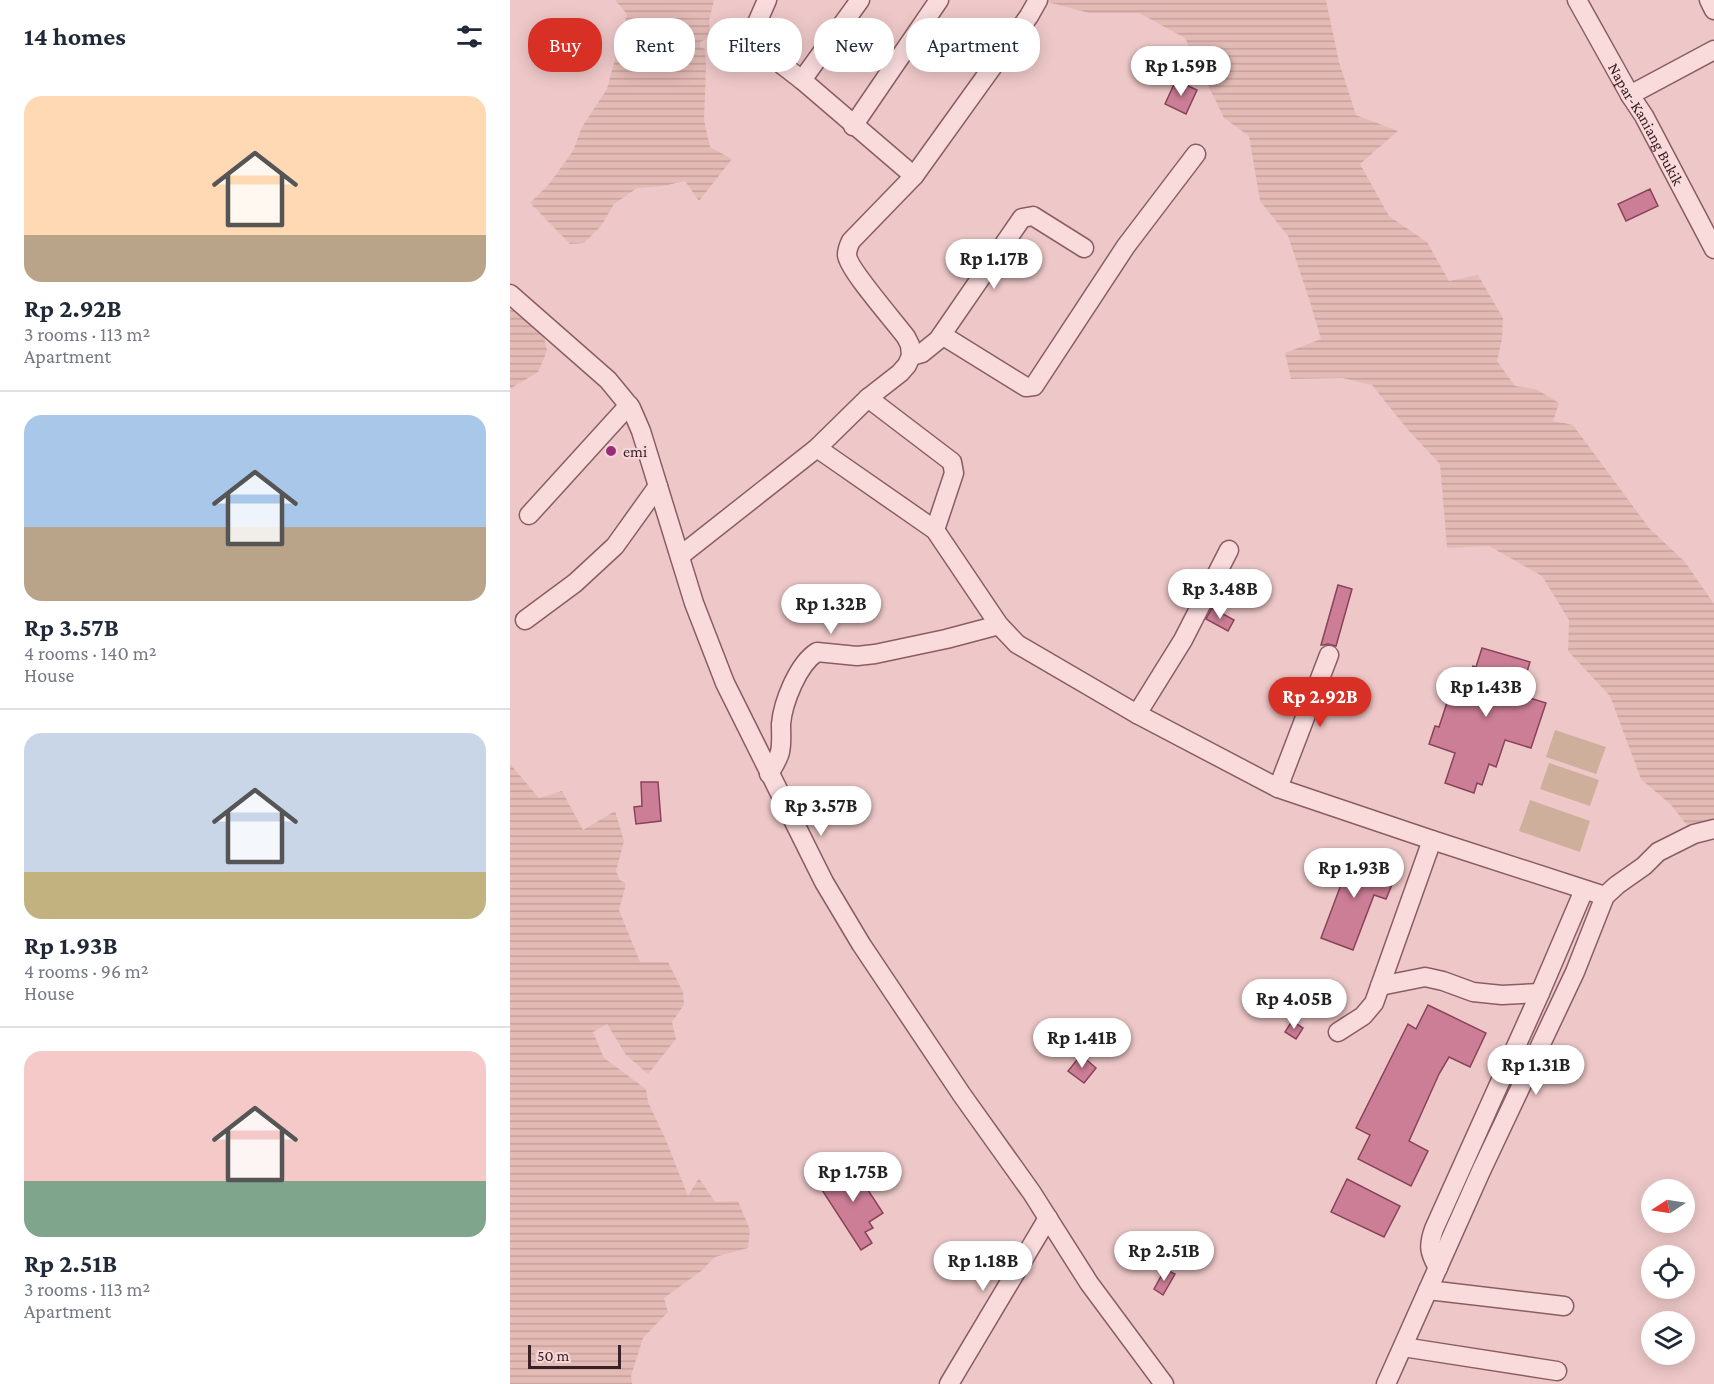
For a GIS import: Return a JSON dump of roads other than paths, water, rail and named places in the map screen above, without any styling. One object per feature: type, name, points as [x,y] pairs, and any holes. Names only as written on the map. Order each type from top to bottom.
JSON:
[{"type":"street","points":[[767,0],[753,32],[753,41],[914,176]]},
{"type":"street","points":[[802,80],[860,0]]},
{"type":"street","points":[[854,126],[939,0]]},
{"type":"street","points":[[680,555],[817,448],[868,398],[900,373],[907,364],[911,356],[910,345],[906,337],[853,269],[847,254],[848,246],[914,176],[1029,16],[1038,0]]},
{"type":"street","name":"Napar-Kaniang Bukik","points":[[1577,0],[1644,116],[1714,249]]},
{"type":"street","points":[[1709,0],[1714,10]]},
{"type":"street","points":[[1630,94],[1714,50]]},
{"type":"street","points":[[942,335],[1026,387],[1034,386],[1126,246],[1196,154]]},
{"type":"street","points":[[911,356],[922,353],[942,335],[1022,218],[1033,216],[1084,248]]},
{"type":"street","points":[[510,294],[608,380],[628,405],[641,431],[694,603],[725,683],[824,882],[861,944],[962,1095],[1032,1193],[1089,1283],[1164,1384]]},
{"type":"street","points":[[868,398],[952,462],[954,472],[935,530]]},
{"type":"street","points":[[529,515],[628,405]]},
{"type":"street","points":[[817,448],[935,530],[999,625],[1017,644],[1137,714],[1278,788],[1605,896]]},
{"type":"street","points":[[525,620],[575,582],[615,546],[658,486]]},
{"type":"street","points":[[1137,714],[1184,640],[1229,550]]},
{"type":"street","points":[[769,774],[780,751],[786,699],[796,678],[812,655],[817,652],[857,656],[875,654],[999,625]]},
{"type":"street","points":[[1278,788],[1329,655]]},
{"type":"street","points":[[1386,1384],[1481,1171],[1575,972],[1605,896],[1644,866],[1658,852],[1694,834],[1714,829]]},
{"type":"street","points":[[1338,1032],[1363,1016],[1374,1003],[1432,840]]},
{"type":"street","points":[[1438,1268],[1429,1249],[1430,1240],[1584,890]]},
{"type":"street","points":[[1380,986],[1425,977],[1473,992],[1502,995],[1540,993]]},
{"type":"street","points":[[949,1384],[1048,1218]]},
{"type":"street","points":[[1428,1290],[1564,1306]]},
{"type":"street","points":[[1403,1347],[1557,1371]]},
{"type":"place","name":"emi","points":[[611,451]]}]
